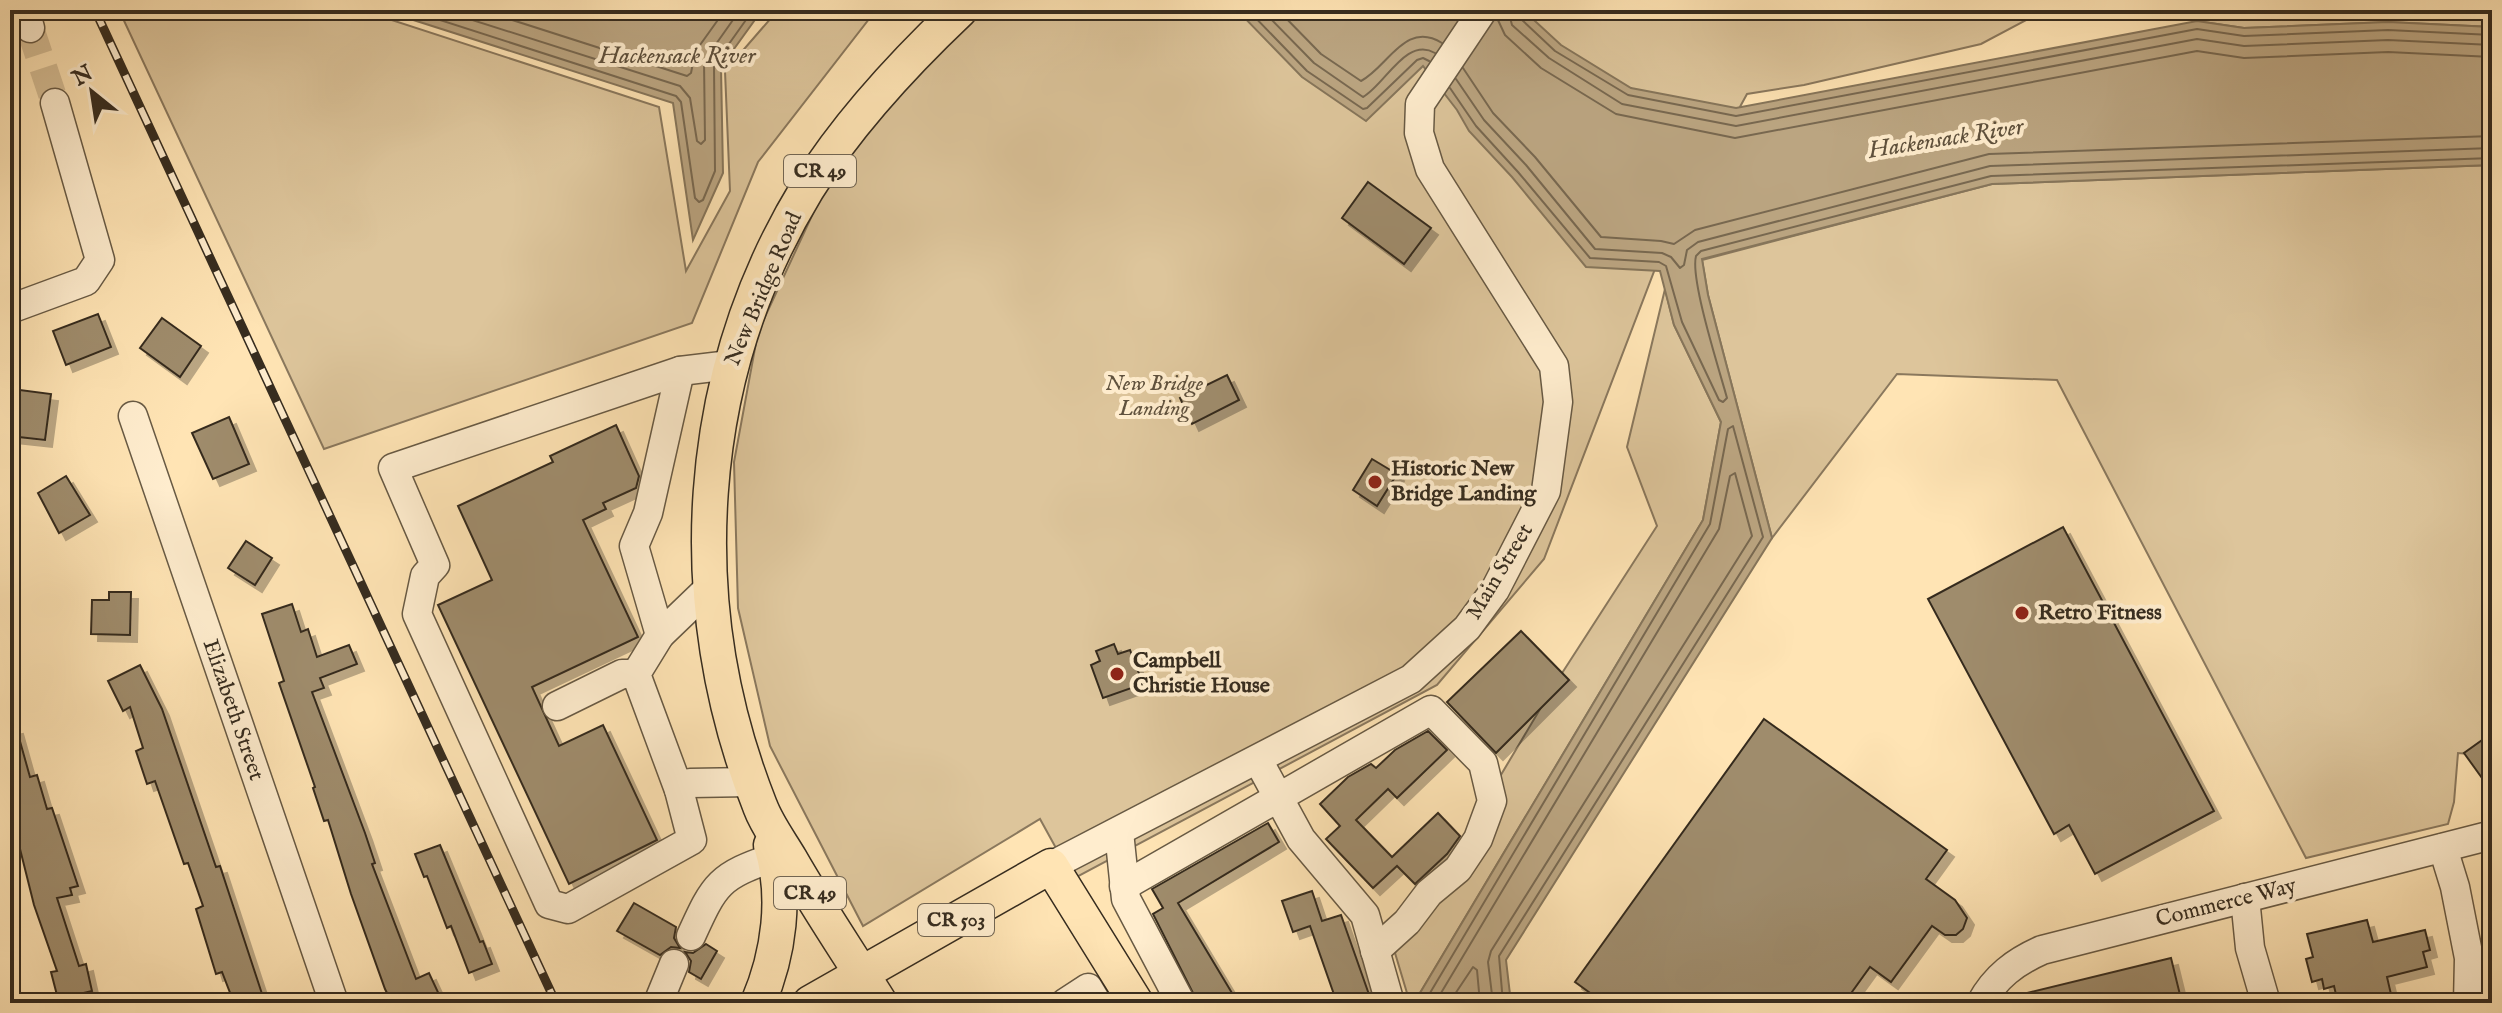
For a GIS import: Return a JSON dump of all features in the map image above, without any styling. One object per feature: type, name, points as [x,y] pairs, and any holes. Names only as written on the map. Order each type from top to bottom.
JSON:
[{"type":"main road","name":"New Bridge Road","points":[[880,1003],[756,796],[729,711],[715,652],[708,528],[715,443],[730,365],[779,243],[807,189],[853,126],[892,80],[960,10]]},
{"type":"main road","points":[[756,796],[775,857],[780,901],[767,981],[758,1003]]},
{"type":"main road","points":[[1051,866],[1136,1003]]},
{"type":"main road","name":"Main Street","points":[[810,1003],[1051,866]]},
{"type":"street","name":"Main Street","points":[[1051,866],[1411,679],[1467,628],[1495,590],[1546,491],[1558,402],[1554,366],[1430,169],[1419,133],[1420,104],[1483,10]]},
{"type":"street","points":[[10,309],[86,281],[100,260],[55,103]]},
{"type":"street","points":[[636,674],[679,790],[692,840],[568,909],[549,904],[417,614],[425,576],[435,565],[393,468],[680,371],[730,365]]},
{"type":"street","points":[[660,635],[634,546],[648,513],[680,371]]},
{"type":"street","name":"Elizabeth Street","points":[[133,416],[334,1003]]},
{"type":"street","points":[[636,674],[660,635],[710,587]]},
{"type":"street","points":[[557,706],[622,674],[636,674]]},
{"type":"street","points":[[1124,886],[1431,710],[1483,763],[1492,801],[1478,839],[1458,869],[1429,893],[1407,922],[1375,951]]},
{"type":"street","points":[[1258,760],[1301,839],[1365,915],[1390,1003]]},
{"type":"street","points":[[679,790],[690,783],[756,796]]},
{"type":"street","points":[[1119,832],[1126,899],[1181,1003]]},
{"type":"street","name":"Commerce Way","points":[[1981,1003],[1988,989],[2004,972],[2022,958],[2042,950],[2492,835]]},
{"type":"street","points":[[2443,848],[2455,887],[2469,958],[2468,1003]]},
{"type":"street","points":[[691,936],[711,891],[739,870],[775,857]]},
{"type":"street","points":[[2245,898],[2250,948],[2266,1003]]},
{"type":"street","points":[[658,1003],[674,964]]},
{"type":"street","points":[[1065,1003],[1088,988],[1097,1003]]},
{"type":"green space","points":[[119,10],[361,10],[659,107],[686,271],[730,191],[725,71],[778,10],[876,10],[758,162],[692,323],[324,449]]},
{"type":"green space","name":"New Bridge Landing","points":[[977,10],[2045,10],[1981,44],[1804,85],[1747,94],[1663,248],[1544,559],[1437,685],[1073,879],[1040,819],[863,926],[770,746],[738,608],[734,462],[758,332],[822,194],[910,72]]},
{"type":"green space","points":[[2188,10],[2492,10],[2492,27],[2388,22],[2244,28],[2197,21]]},
{"type":"green space","points":[[2492,165],[2492,756],[2458,753],[2454,802],[2448,824],[2306,858],[2057,380],[1897,374],[1772,538],[1708,295],[1702,260],[1992,184]]},
{"type":"green space","points":[[1665,289],[1674,325],[1721,422],[1703,520],[1414,1003],[1410,1003],[1395,953],[1555,684],[1657,526],[1627,447]]},
{"type":"water","name":"Hackensack River","points":[[382,10],[762,10],[721,67],[723,173],[693,240],[673,103]]},
{"type":"water","points":[[1237,10],[1523,10],[1561,45],[1631,88],[1736,108],[2197,21],[2244,28],[2388,22],[2492,27],[2492,165],[1992,184],[1702,259],[1708,295],[1772,538],[1506,960],[1511,1003],[1414,1003],[1703,520],[1721,422],[1674,325],[1660,271],[1586,267],[1512,177],[1469,131],[1423,66],[1366,121],[1302,77]]},
{"type":"building","points":[[1368,182],[1431,228],[1404,264],[1342,218]]},
{"type":"building","points":[[98,314],[111,347],[66,365],[53,331]]},
{"type":"building","points":[[162,318],[201,346],[180,377],[140,348]]},
{"type":"building","points":[[1227,375],[1239,400],[1192,424],[1180,398]]},
{"type":"building","points":[[12,389],[51,394],[45,440],[10,436]]},
{"type":"building","points":[[229,417],[249,464],[213,479],[192,433]]},
{"type":"building","points":[[616,425],[639,476],[636,488],[603,503],[606,509],[583,520],[638,637],[532,687],[559,746],[603,725],[657,840],[569,884],[438,605],[492,580],[458,506],[553,462],[550,456]]},
{"type":"building","name":"Historic New Bridge Landing","points":[[1372,459],[1397,474],[1377,506],[1353,490]]},
{"type":"building","points":[[66,476],[90,515],[59,533],[38,493]]},
{"type":"building","points":[[2063,527],[2214,811],[2095,874],[2069,825],[2054,834],[1928,599]]},
{"type":"building","points":[[246,541],[272,558],[255,585],[228,568]]},
{"type":"building","points":[[109,592],[131,592],[130,635],[91,634],[92,600],[109,600]]},
{"type":"building","points":[[292,604],[301,632],[308,629],[317,657],[349,645],[357,664],[320,678],[324,688],[312,692],[416,979],[429,973],[443,1003],[392,1003],[385,989],[328,820],[324,821],[313,788],[279,683],[284,681],[262,614]]},
{"type":"building","points":[[1521,631],[1569,680],[1496,753],[1447,702]]},
{"type":"building","name":"Campbell Christie House","points":[[1114,644],[1118,654],[1130,650],[1143,684],[1103,698],[1091,665],[1100,661],[1096,651]]},
{"type":"building","points":[[140,665],[162,709],[216,867],[220,866],[265,1003],[234,1003],[222,972],[216,974],[196,909],[203,906],[188,863],[184,864],[155,781],[147,784],[136,751],[143,748],[130,707],[123,711],[108,681]]},
{"type":"building","points":[[1764,719],[1947,850],[1926,879],[1955,900],[1967,918],[1963,929],[1956,935],[1945,935],[1932,926],[1891,982],[1870,967],[1844,1003],[1604,1003],[1575,982]]},
{"type":"building","points":[[16,727],[30,777],[37,775],[47,809],[52,808],[78,886],[70,888],[72,895],[57,898],[79,966],[86,964],[92,991],[58,999],[51,972],[57,971],[34,905],[10,809],[10,728]]},
{"type":"building","points":[[1428,731],[1447,750],[1397,798],[1388,789],[1356,820],[1392,857],[1438,813],[1460,836],[1447,854],[1415,884],[1397,866],[1373,888],[1326,839],[1340,826],[1320,804],[1348,777],[1371,764],[1376,768],[1395,750]]},
{"type":"building","points":[[2492,733],[2492,792],[2464,753]]},
{"type":"building","points":[[1268,823],[1279,842],[1178,903],[1238,1003],[1198,1003],[1153,914],[1163,908],[1152,889]]},
{"type":"building","points":[[440,845],[492,964],[469,973],[451,926],[447,928],[415,854]]},
{"type":"building","points":[[1312,891],[1322,921],[1341,915],[1372,1003],[1337,1003],[1310,926],[1293,932],[1282,901]]},
{"type":"building","points":[[634,903],[676,927],[674,938],[680,948],[671,947],[660,955],[617,931]]},
{"type":"building","points":[[2367,920],[2373,942],[2425,930],[2430,950],[2423,952],[2427,967],[2387,977],[2393,1003],[2338,1003],[2334,986],[2324,989],[2322,979],[2312,982],[2306,959],[2313,957],[2307,934]]},
{"type":"building","points":[[706,944],[717,951],[701,979],[689,972],[691,961],[685,952],[693,953]]},
{"type":"building","points":[[2171,958],[2182,1003],[2016,1003],[2015,996]]},
{"type":"tunnel","points":[[30,28],[55,103]]},
{"type":"railway","points":[[95,10],[556,1003]]},
{"type":"place","name":"Historic New Bridge Landing","points":[[1375,482]]},
{"type":"place","name":"Retro Fitness","points":[[2022,613]]},
{"type":"place","name":"Campbell Christie House","points":[[1117,674]]}]
